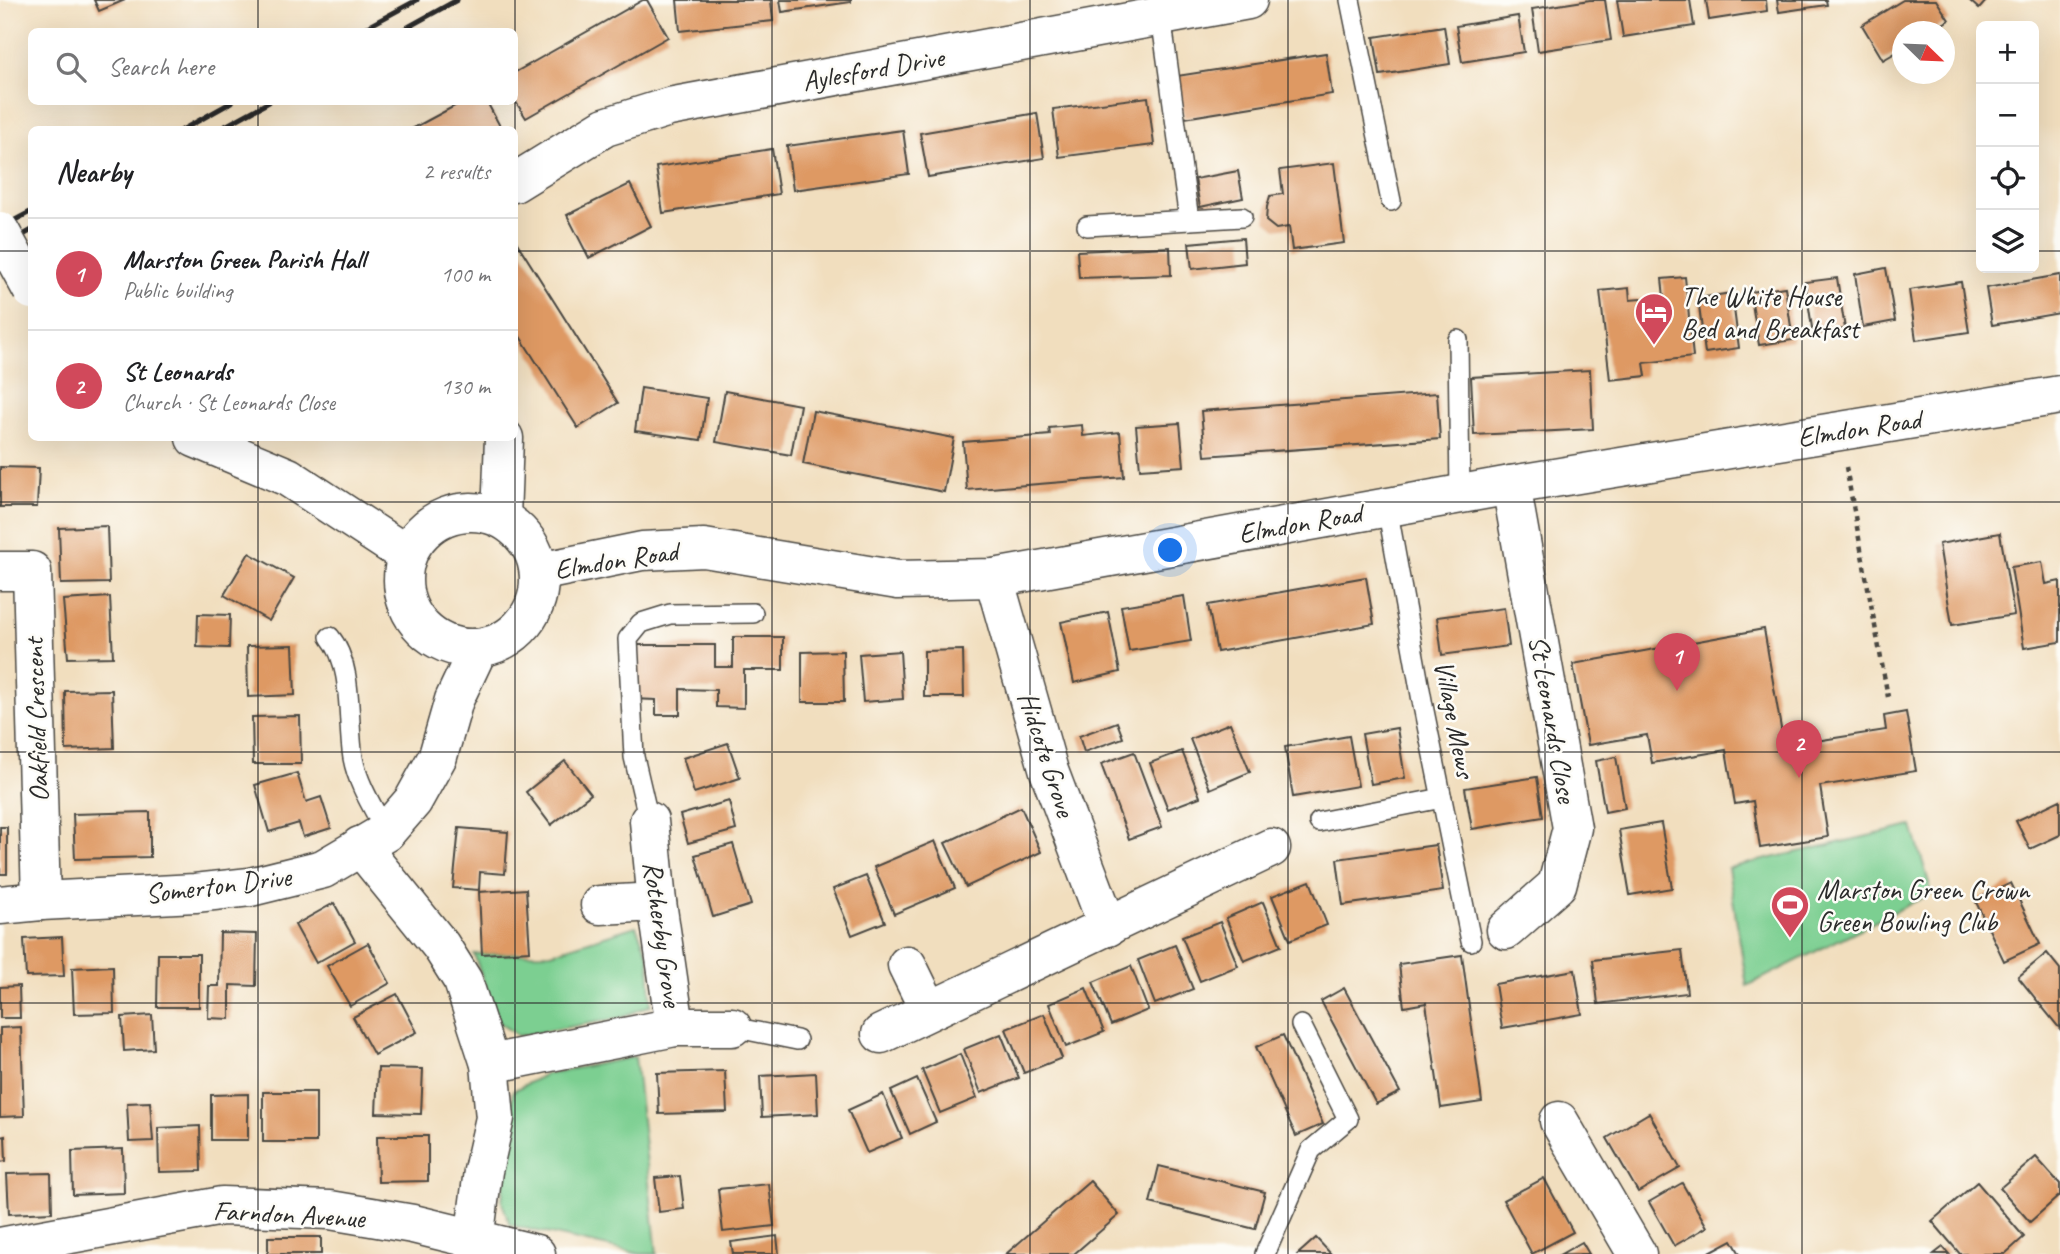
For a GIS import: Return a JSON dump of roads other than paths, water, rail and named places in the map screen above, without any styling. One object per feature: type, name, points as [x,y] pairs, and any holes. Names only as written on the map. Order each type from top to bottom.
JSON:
[{"type":"street","name":"Aylesford Drive","points":[[518,181],[605,127],[669,107],[1106,13],[1161,16],[1248,0]]},
{"type":"street","points":[[0,231],[28,283]]},
{"type":"street","name":"Elmdon Road","points":[[539,572],[642,551],[704,548],[898,580],[994,578],[1511,485],[2060,396]]},
{"type":"street","points":[[202,441],[288,477],[407,555]]},
{"type":"street","points":[[500,517],[505,441]]},
{"type":"street","name":"St Leonards Close","points":[[1488,935],[1557,885],[1572,828],[1511,485]]},
{"type":"street","points":[[480,511],[500,517],[520,531],[534,549],[539,572],[535,607],[519,631],[498,643],[478,649],[452,646],[425,631],[410,612],[404,597],[402,573],[407,555],[426,528],[450,514],[480,511]]},
{"type":"street","name":"Oakfield Crescent","points":[[0,571],[32,571],[41,901]]},
{"type":"street","name":"Hidcote Grove","points":[[994,578],[1049,771],[1108,927]]},
{"type":"street","name":"Somerton Drive","points":[[0,905],[250,887],[323,869],[373,839],[413,801],[438,756],[454,700],[478,649]]},
{"type":"street","name":"Rotherby Grove","points":[[490,1064],[675,1027],[657,902],[649,821]]},
{"type":"street","points":[[373,839],[463,981],[490,1064],[495,1118],[483,1171],[474,1240]]},
{"type":"street","points":[[881,1034],[1271,848]]},
{"type":"street","points":[[600,905],[657,902]]},
{"type":"street","points":[[907,965],[929,1010]]},
{"type":"street","points":[[675,1027],[732,1027]]},
{"type":"street","points":[[1559,1121],[1637,1254]]},
{"type":"street","name":"Farndon Avenue","points":[[0,1247],[222,1206],[330,1210],[413,1224],[536,1254]]},
{"type":"lane","points":[[1350,0],[1391,201]]},
{"type":"lane","points":[[1161,16],[1189,220]]},
{"type":"lane","points":[[1087,226],[1242,217]]},
{"type":"lane","points":[[1458,340],[1460,494]]},
{"type":"lane","name":"Village Mews","points":[[1387,507],[1442,798],[1488,935]]},
{"type":"lane","points":[[649,821],[634,757],[628,639],[641,623],[670,614],[753,613]]},
{"type":"lane","points":[[330,637],[343,661],[353,758],[373,839]]},
{"type":"lane","points":[[1320,822],[1442,798]]},
{"type":"lane","points":[[1265,1254],[1311,1150],[1348,1119],[1301,1025]]},
{"type":"lane","points":[[732,1027],[797,1040]]},
{"type":"railway","points":[[365,28],[417,0]]},
{"type":"railway","points":[[406,28],[457,0]]},
{"type":"railway","points":[[189,126],[227,105]]},
{"type":"railway","points":[[225,126],[264,105]]},
{"type":"railway","points":[[0,228],[28,213]]},
{"type":"railway","points":[[0,248],[28,232]]},
{"type":"place","name":"The White House Bed and Breakfast","points":[[1654,346]]},
{"type":"place","name":"Marston Green Parish Hall","points":[[1677,691]]},
{"type":"place","name":"St Leonards","points":[[1799,778]]},
{"type":"place","name":"Marston Green Crown Green Bowling Club","points":[[1790,939]]}]
